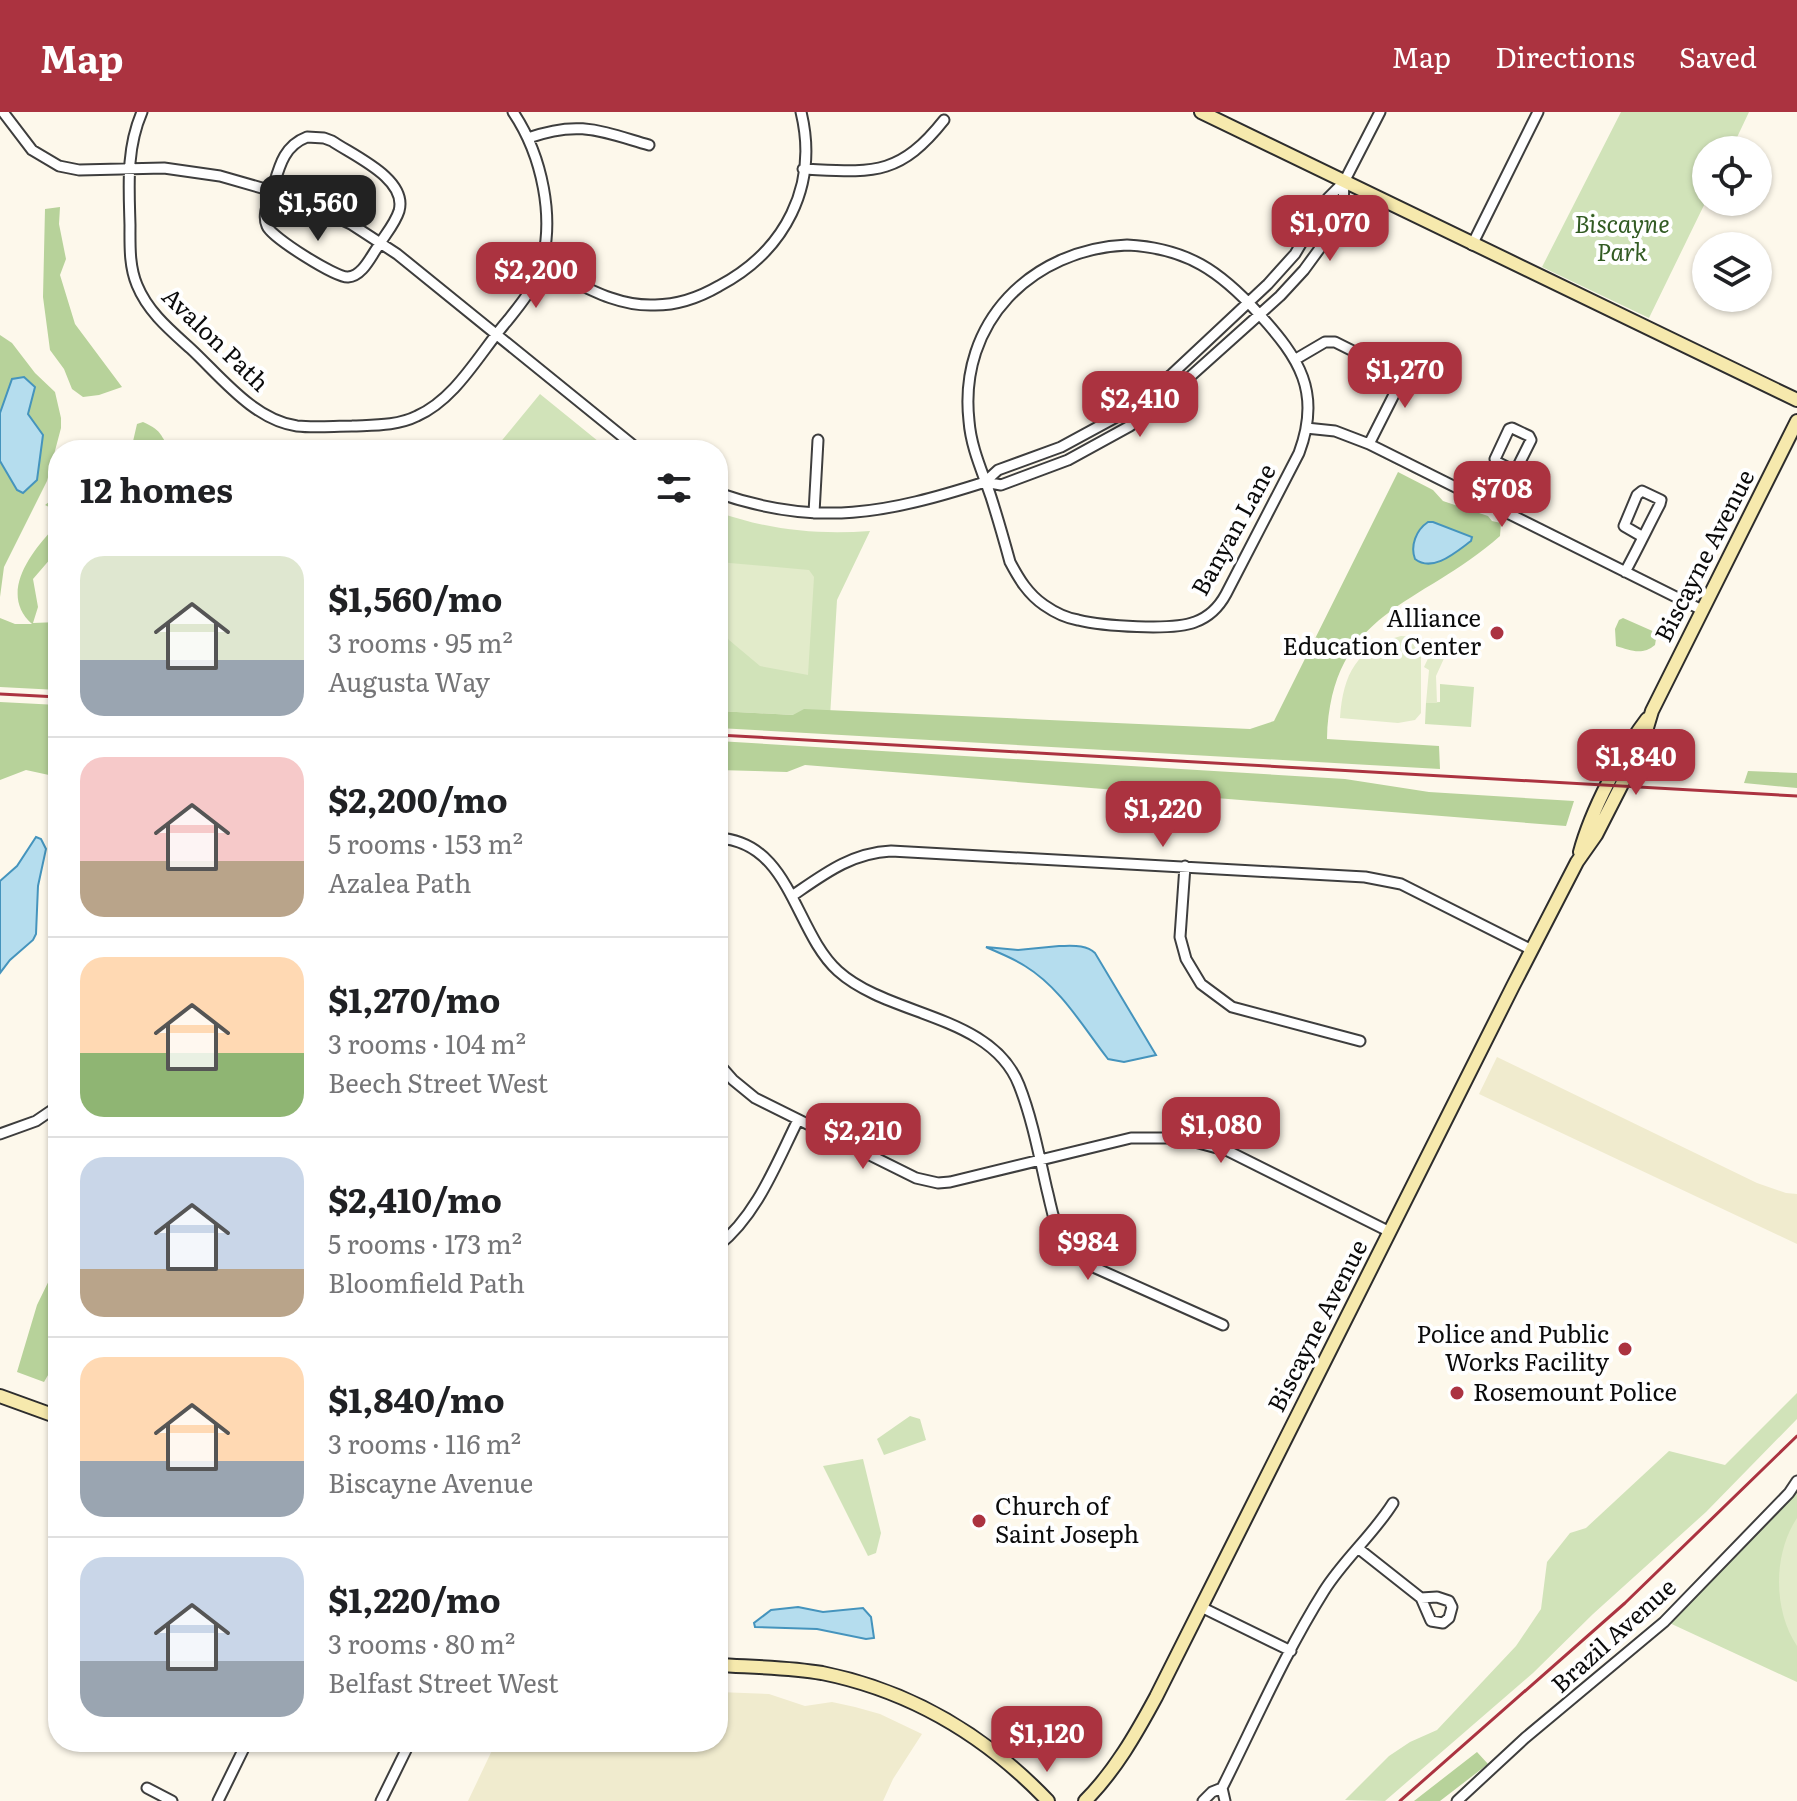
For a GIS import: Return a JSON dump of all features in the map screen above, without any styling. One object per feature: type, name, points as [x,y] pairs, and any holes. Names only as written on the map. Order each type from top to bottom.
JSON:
[{"type":"street","points":[[3,112],[32,150],[59,166],[87,170],[129,167],[203,173],[273,190],[335,216],[380,242],[627,440]]},
{"type":"street","name":"Avalon Path","points":[[142,112],[132,142],[129,167],[134,277],[144,300],[160,320],[238,393],[273,418],[296,426],[312,427],[386,425],[417,416],[444,398],[530,289],[541,266]]},
{"type":"street","points":[[513,112],[528,138],[544,196],[545,234],[541,266],[596,293],[624,302],[655,305],[693,298],[733,278],[771,248],[795,207],[803,169],[801,112]]},
{"type":"street","points":[[1201,112],[1797,400]]},
{"type":"street","points":[[985,482],[998,470],[1044,455],[1120,415],[1163,382],[1249,302],[1289,262],[1308,235],[1328,198],[1344,182],[1380,112]]},
{"type":"street","points":[[1472,245],[1538,112]]},
{"type":"street","points":[[803,169],[868,171],[885,168],[915,152],[944,120]]},
{"type":"street","points":[[528,138],[550,130],[573,127],[649,145]]},
{"type":"street","points":[[307,137],[332,141],[386,177],[396,188],[399,211],[380,242],[359,272],[350,277],[338,275],[269,231],[265,215],[282,161],[292,145],[307,137]]},
{"type":"street","points":[[728,496],[778,509],[814,513],[884,510],[985,482],[1001,485],[1068,460],[1114,435],[1163,401],[1296,279],[1323,244],[1343,207],[1344,182]]},
{"type":"street","name":"Banyan Lane","points":[[1127,245],[1159,248],[1183,255],[1225,279],[1249,302],[1296,359],[1307,395],[1306,428],[1294,464],[1222,602],[1203,619],[1179,626],[1084,622],[1044,605],[1026,588],[1010,562],[969,423],[971,371],[990,322],[1006,300],[1037,272],[1073,254],[1100,247],[1127,245]]},
{"type":"street","points":[[1296,359],[1325,342],[1335,342],[1403,376]]},
{"type":"street","points":[[1369,444],[1411,361]]},
{"type":"street","name":"Biscayne Avenue","points":[[1085,1801],[1100,1786],[1134,1736],[1201,1607],[1577,862],[1596,835],[1621,786],[1643,741],[1652,711],[1797,421]]},
{"type":"street","points":[[1306,428],[1335,431],[1369,444],[1702,610]]},
{"type":"street","points":[[1497,508],[1515,471],[1531,438],[1512,428],[1495,459],[1515,471]]},
{"type":"street","points":[[814,513],[818,440]]},
{"type":"street","points":[[1625,572],[1643,537],[1661,500],[1642,491],[1624,526],[1643,537]]},
{"type":"street","points":[[728,839],[756,850],[771,864],[824,954],[838,971],[860,986],[982,1040],[999,1054],[1017,1081],[1057,1228],[1066,1245],[1081,1260],[1223,1325]]},
{"type":"street","points":[[792,896],[840,863],[880,851],[1389,880],[1414,889],[1532,950]]},
{"type":"street","points":[[1185,866],[1180,937],[1186,959],[1201,984],[1232,1007],[1360,1041]]},
{"type":"street","points":[[728,1073],[749,1094],[798,1120],[906,1174],[938,1183],[1131,1138],[1158,1136],[1190,1139],[1228,1151],[1390,1232]]},
{"type":"street","points":[[0,1134],[36,1121],[48,1113]]},
{"type":"street","points":[[728,1237],[758,1199],[798,1120]]},
{"type":"street","points":[[0,1396],[48,1413]]},
{"type":"street","name":"Brazil Avenue","points":[[1457,1801],[1525,1738],[1664,1622],[1793,1491],[1797,1481]]},
{"type":"street","points":[[1225,1801],[1222,1788],[1326,1588],[1393,1503]]},
{"type":"street","points":[[1359,1549],[1421,1598]]},
{"type":"street","points":[[1201,1607],[1291,1651]]},
{"type":"street","points":[[728,1666],[820,1673],[865,1684],[906,1699],[977,1738],[1048,1801]]},
{"type":"street","points":[[218,1801],[242,1752]]},
{"type":"street","points":[[381,1801],[405,1752]]},
{"type":"street","points":[[147,1788],[172,1801]]},
{"type":"street","points":[[1203,1801],[1222,1788]]},
{"type":"shaded area","points":[[1497,1057],[1757,1183],[1797,1194],[1797,1244],[1479,1094]]},
{"type":"shaded area","points":[[728,1692],[769,1694],[805,1706],[832,1702],[880,1714],[922,1734],[893,1779],[883,1801],[468,1801],[491,1752],[728,1752]]},
{"type":"green space","name":"Biscayne Park","points":[[1621,112],[1749,112],[1738,136],[1692,136],[1692,216],[1699,216],[1649,318],[1542,267]]},
{"type":"green space","points":[[60,207],[59,224],[66,259],[60,275],[75,324],[122,387],[99,395],[83,397],[72,389],[64,369],[50,350],[43,297],[45,209]]},
{"type":"green space","points":[[0,335],[12,343],[35,373],[55,392],[61,428],[58,440],[48,440],[47,481],[4,567],[0,597]]},
{"type":"green space","points":[[540,394],[597,440],[502,440]]},
{"type":"green space","points":[[143,422],[150,425],[165,440],[133,440],[137,424]]},
{"type":"green space","points":[[1398,472],[1433,490],[1443,501],[1501,523],[1500,536],[1470,560],[1385,615],[1362,636],[1344,662],[1332,696],[1327,739],[1439,746],[1440,769],[728,729],[728,712],[793,715],[804,709],[1250,729],[1274,721]]},
{"type":"green space","points":[[728,515],[793,530],[870,531],[837,600],[830,717],[728,712]]},
{"type":"green space","points":[[48,535],[48,562],[33,579],[38,607],[33,623],[48,622],[48,689],[0,687],[0,618],[15,624],[32,624],[18,601],[18,588],[34,552]]},
{"type":"green space","points":[[728,563],[809,570],[814,577],[808,675],[760,666],[729,640]]},
{"type":"green space","points":[[1623,618],[1657,633],[1655,645],[1641,651],[1616,646],[1615,629]]},
{"type":"green space","points":[[1401,636],[1421,637],[1421,713],[1415,720],[1398,723],[1340,718],[1345,688],[1355,665],[1373,647]]},
{"type":"green space","points":[[1433,648],[1446,654],[1436,676],[1437,703],[1426,703],[1429,670],[1424,667]]},
{"type":"green space","points":[[1440,684],[1474,687],[1471,727],[1425,724],[1426,703],[1440,702]]},
{"type":"green space","points":[[0,702],[48,704],[48,775],[26,770],[0,780]]},
{"type":"green space","points":[[728,742],[1345,779],[1429,792],[1574,801],[1566,826],[805,765],[787,772],[728,770]]},
{"type":"green space","points":[[1748,771],[1797,773],[1797,788],[1744,783]]},
{"type":"green space","points":[[48,1282],[48,1375],[44,1382],[17,1372],[37,1305]]},
{"type":"green space","points":[[1797,1393],[1797,1419],[1706,1512],[1533,1673],[1385,1801],[1345,1800],[1389,1756],[1437,1730],[1516,1646],[1541,1609],[1547,1562],[1570,1533],[1586,1528],[1669,1451],[1725,1465]]},
{"type":"green space","points":[[910,1416],[920,1419],[926,1440],[884,1455],[877,1439]]},
{"type":"green space","points":[[863,1459],[881,1533],[876,1553],[868,1556],[823,1466]]},
{"type":"green space","points":[[1797,1483],[1797,1682],[1663,1620]]},
{"type":"green space","points":[[1797,1518],[1797,1646],[1784,1616],[1779,1582],[1784,1548]]},
{"type":"green space","points":[[1477,1752],[1488,1764],[1440,1801],[1414,1801]]},
{"type":"water","points":[[24,377],[35,387],[28,414],[43,435],[37,480],[23,493],[17,490],[0,461],[0,413],[12,379]]},
{"type":"water","points":[[1428,522],[1472,537],[1471,541],[1444,559],[1422,563],[1415,559],[1414,544],[1420,529]]},
{"type":"water","points":[[36,837],[41,839],[46,849],[38,886],[36,934],[0,973],[0,881],[17,866]]},
{"type":"water","points":[[986,947],[1018,950],[1083,947],[1095,953],[1156,1055],[1124,1062],[1108,1059],[1050,985],[1020,963]]},
{"type":"water","points":[[798,1607],[823,1612],[863,1608],[871,1617],[874,1638],[817,1629],[755,1627],[754,1623],[771,1610]]},
{"type":"railway","points":[[0,694],[48,696]]},
{"type":"railway","points":[[728,736],[1797,796]]},
{"type":"railway","points":[[1400,1801],[1625,1603],[1797,1436]]},
{"type":"place","name":"Alliance Education Center","points":[[1497,633]]},
{"type":"place","name":"Police and Public Works Facility","points":[[1625,1349]]},
{"type":"place","name":"Rosemount Police","points":[[1457,1393]]},
{"type":"place","name":"Church of Saint Joseph","points":[[979,1521]]}]
